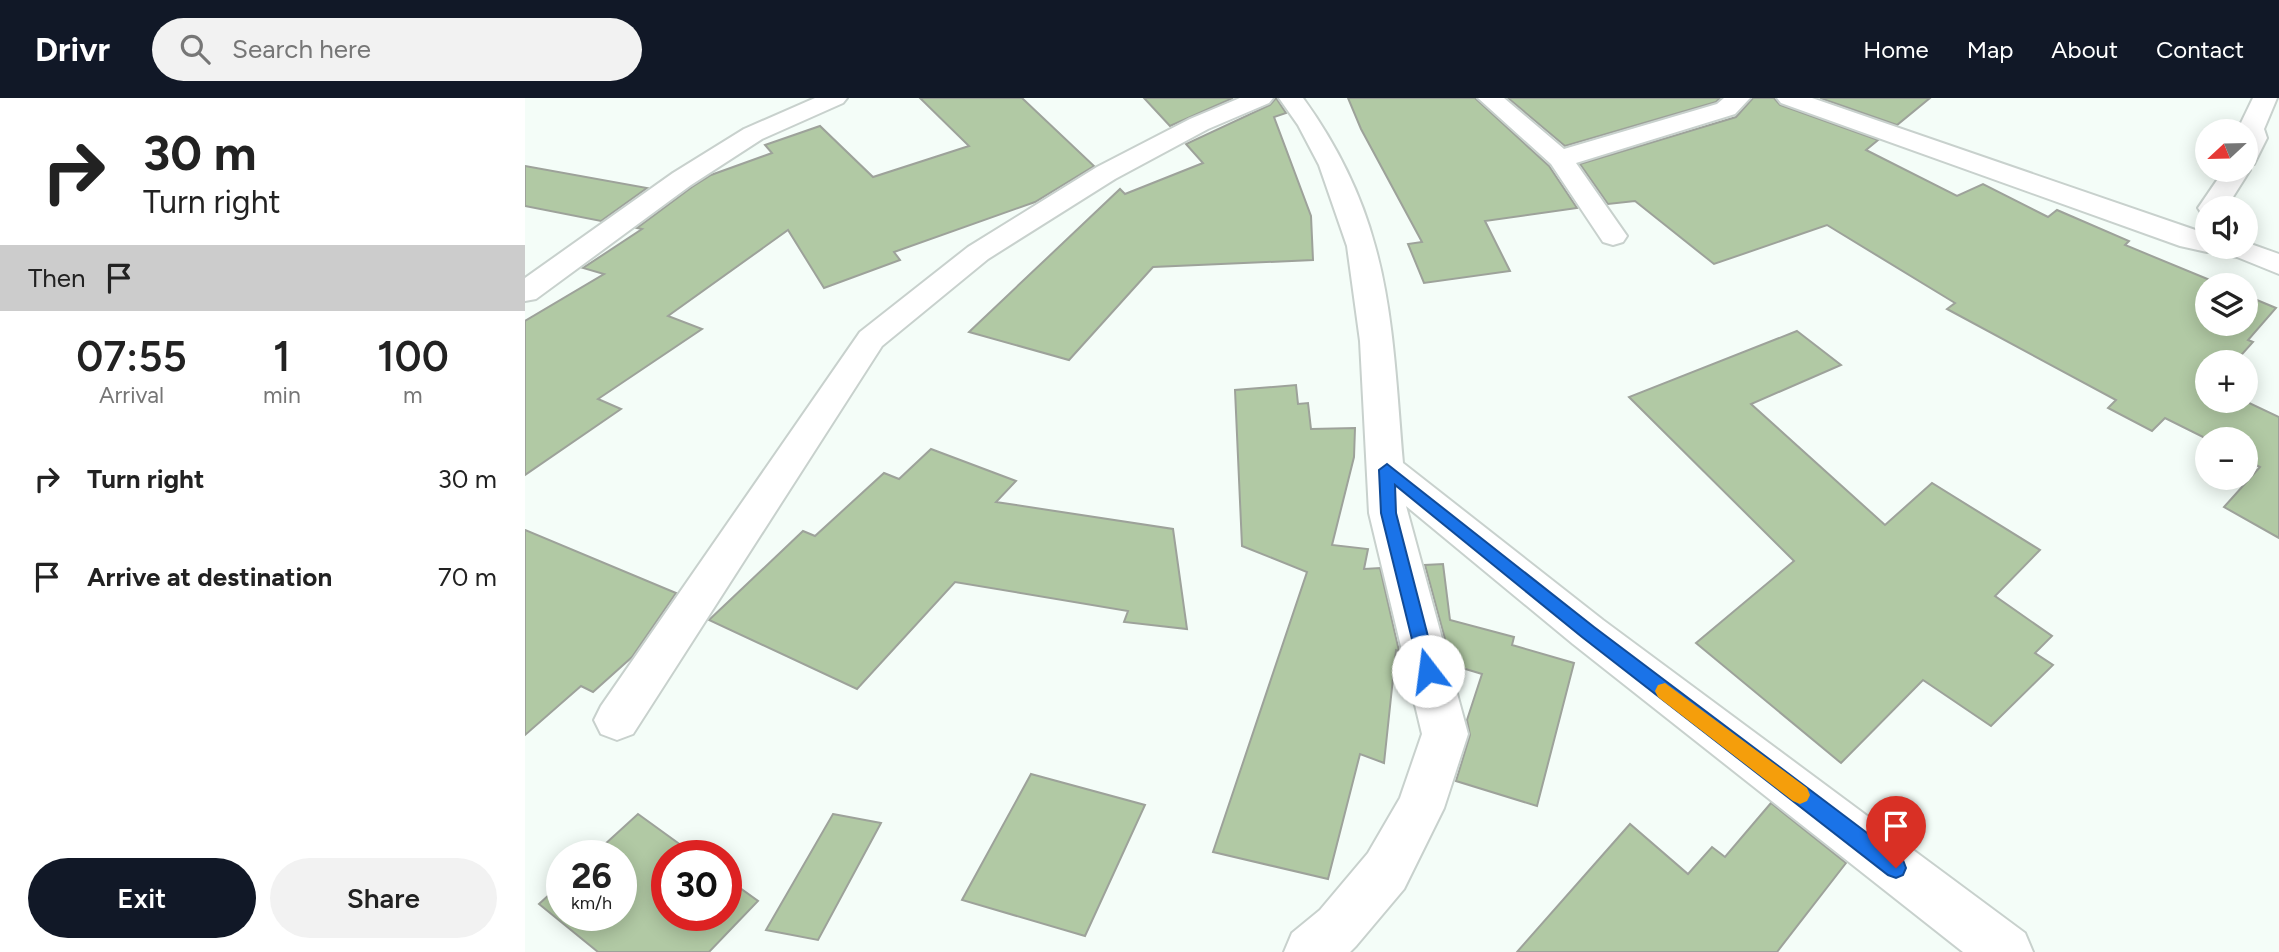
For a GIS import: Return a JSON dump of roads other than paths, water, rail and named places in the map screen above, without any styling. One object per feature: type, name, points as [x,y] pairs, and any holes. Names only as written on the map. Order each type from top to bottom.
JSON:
[{"type":"street","points":[[525,292],[682,179],[753,134],[835,98]]},
{"type":"street","points":[[617,720],[871,339],[978,253],[1106,173],[1199,124],[1261,98]]},
{"type":"street","points":[[1291,98],[1310,125],[1332,166],[1361,246],[1376,341],[1388,513],[1445,734],[1420,808],[1386,871],[1338,928],[1311,952]]},
{"type":"street","points":[[1490,98],[1560,159],[1613,236]]},
{"type":"street","points":[[1560,159],[1726,109],[1738,98]]},
{"type":"street","points":[[1789,98],[2195,240]]},
{"type":"street","points":[[2256,119],[2265,98]]},
{"type":"street","points":[[2258,256],[2279,265]]},
{"type":"street","points":[[1387,470],[1588,632],[2005,952]]}]
